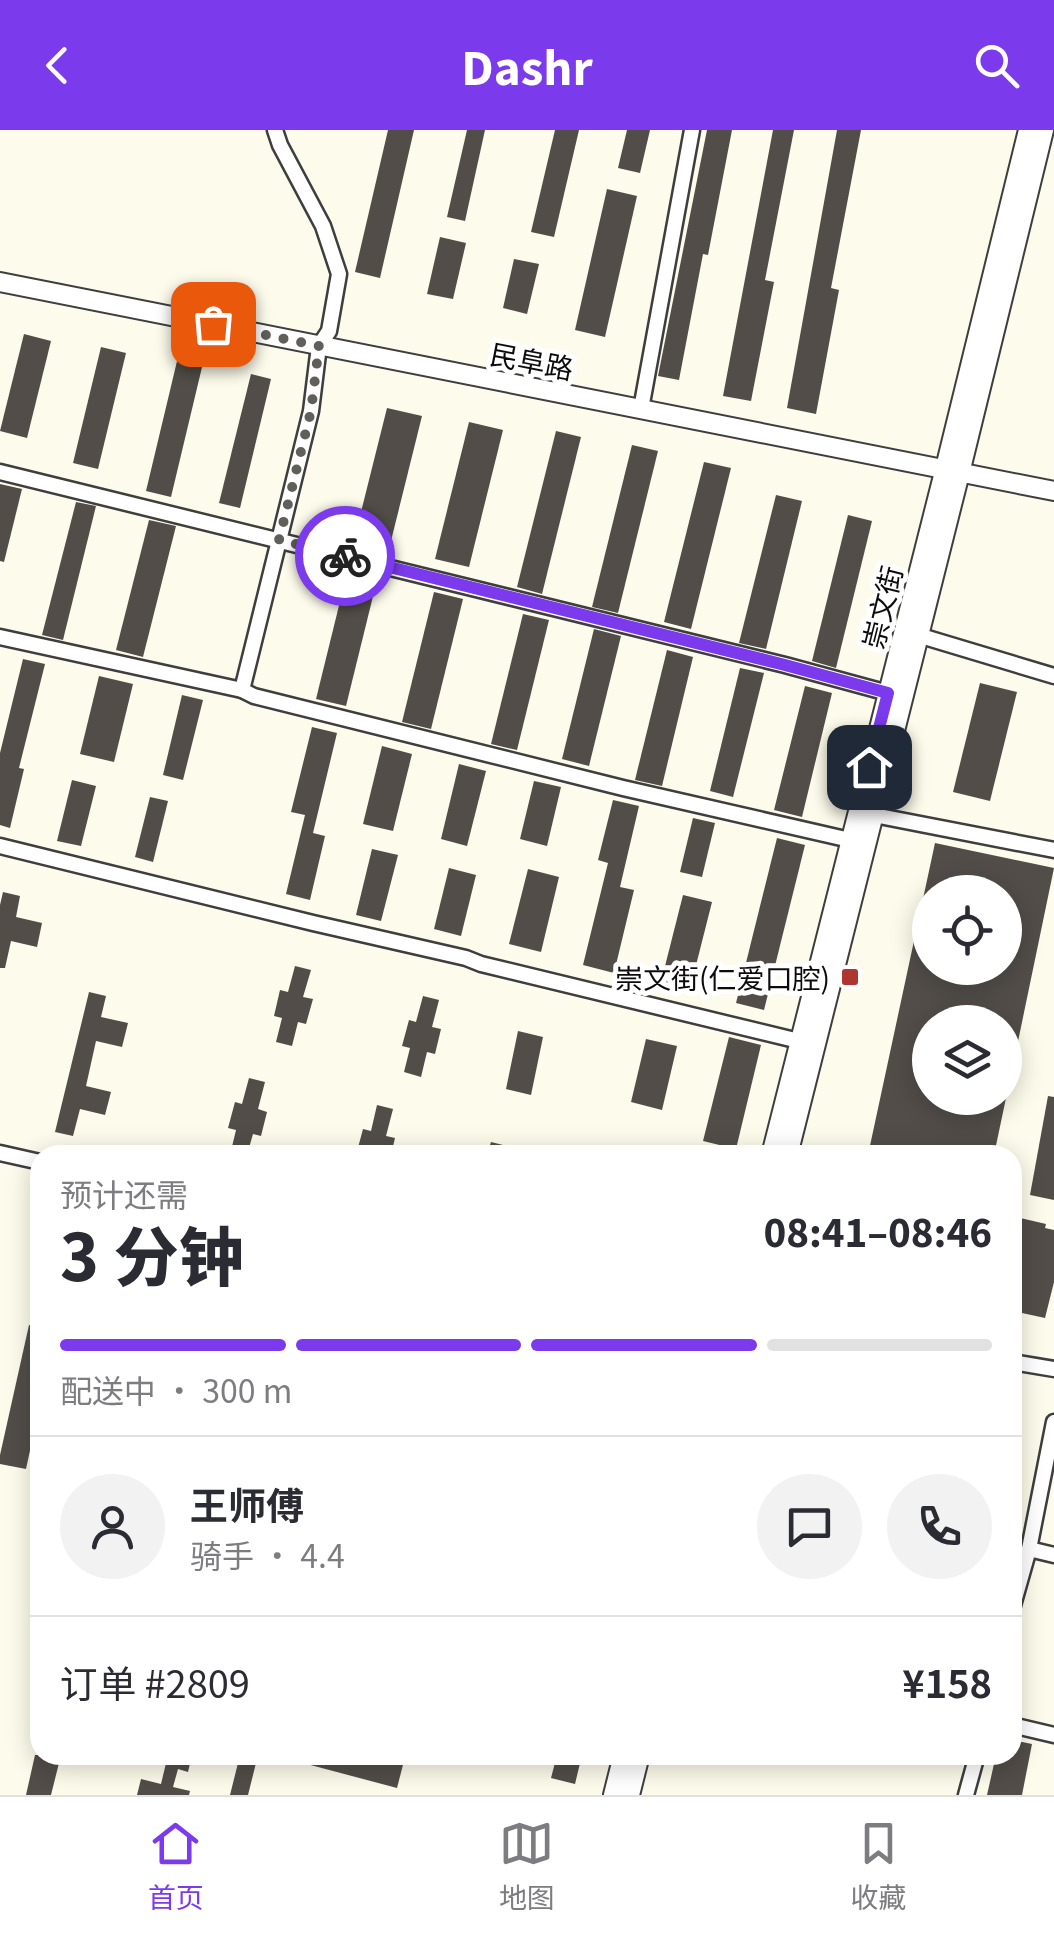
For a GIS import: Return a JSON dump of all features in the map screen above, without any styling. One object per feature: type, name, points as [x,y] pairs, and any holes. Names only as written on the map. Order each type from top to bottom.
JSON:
[{"type":"street","points":[[242,690],[311,411],[319,346],[329,331],[339,274],[323,226],[275,130]]},
{"type":"street","points":[[641,409],[692,130]]},
{"type":"street","name":"崇文街","points":[[953,471],[1028,130]]},
{"type":"street","name":"崇文街","points":[[791,1145],[874,815],[911,633],[1044,130]]},
{"type":"street","name":"民阜路","points":[[0,282],[1054,491]]},
{"type":"street","points":[[0,472],[888,693]]},
{"type":"street","points":[[911,633],[1054,676]]},
{"type":"street","name":"崇文街","points":[[774,1145],[888,693],[911,633]]},
{"type":"street","points":[[0,637],[242,690],[399,733],[850,840]]},
{"type":"street","points":[[874,815],[1054,850]]},
{"type":"street","points":[[0,846],[800,1042]]},
{"type":"street","points":[[0,1154],[30,1160]]},
{"type":"street","points":[[1022,1364],[1054,1369]]},
{"type":"street","points":[[1022,1571],[1054,1422]]},
{"type":"street","points":[[1028,1549],[1054,1555]]},
{"type":"street","points":[[1022,1727],[1054,1735]]},
{"type":"street","points":[[613,1795],[620,1765]]},
{"type":"street","points":[[630,1795],[638,1765]]},
{"type":"street","points":[[966,1795],[974,1765]]},
{"type":"building","points":[[388,130],[414,130],[380,278],[355,272]]},
{"type":"building","points":[[467,130],[485,130],[465,221],[447,217]]},
{"type":"building","points":[[555,130],[579,130],[554,237],[531,232]]},
{"type":"building","points":[[627,130],[650,130],[640,173],[618,168]]},
{"type":"building","points":[[707,130],[732,130],[679,380],[658,376]]},
{"type":"building","points":[[773,130],[794,130],[765,280],[774,282],[751,401],[723,396]]},
{"type":"building","points":[[837,130],[861,130],[831,288],[839,290],[816,414],[787,408]]},
{"type":"building","points":[[607,189],[637,196],[605,337],[575,330]]},
{"type":"building","points":[[440,237],[466,243],[453,299],[427,294]]},
{"type":"building","points":[[514,259],[539,264],[527,314],[503,308]]},
{"type":"building","points":[[24,334],[51,341],[27,438],[0,431]]},
{"type":"building","points":[[101,347],[126,353],[98,469],[73,463]]},
{"type":"building","points":[[178,357],[203,363],[171,497],[146,491]]},
{"type":"building","points":[[251,374],[271,379],[240,508],[219,503]]},
{"type":"building","points":[[387,408],[422,416],[388,553],[353,544]]},
{"type":"building","points":[[469,422],[503,430],[469,567],[435,559]]},
{"type":"building","points":[[556,431],[581,437],[542,594],[517,587]]},
{"type":"building","points":[[632,445],[658,451],[618,613],[592,607]]},
{"type":"building","points":[[704,462],[731,468],[691,629],[664,622]]},
{"type":"building","points":[[0,484],[22,489],[4,562],[0,561]]},
{"type":"building","points":[[776,495],[802,501],[766,649],[739,643]]},
{"type":"building","points":[[76,502],[96,506],[63,640],[42,635]]},
{"type":"building","points":[[848,515],[872,521],[836,668],[812,661]]},
{"type":"building","points":[[149,520],[176,526],[143,657],[116,650]]},
{"type":"building","points":[[347,573],[377,580],[346,706],[316,699]]},
{"type":"building","points":[[434,592],[463,599],[431,729],[402,722]]},
{"type":"building","points":[[523,614],[549,620],[517,750],[491,744]]},
{"type":"building","points":[[594,629],[621,636],[589,766],[562,759]]},
{"type":"building","points":[[667,650],[693,657],[662,786],[635,780]]},
{"type":"building","points":[[23,659],[45,664],[19,768],[24,769],[10,828],[0,825],[0,753]]},
{"type":"building","points":[[740,668],[764,673],[733,797],[710,791]]},
{"type":"building","points":[[99,676],[133,684],[114,762],[80,754]]},
{"type":"building","points":[[980,683],[1017,692],[990,801],[953,792]]},
{"type":"building","points":[[805,686],[832,693],[802,817],[774,810]]},
{"type":"building","points":[[182,695],[203,700],[183,780],[163,775]]},
{"type":"building","points":[[312,727],[337,733],[313,833],[325,836],[310,900],[286,894],[305,815],[291,812]]},
{"type":"building","points":[[382,746],[412,754],[393,831],[363,824]]},
{"type":"building","points":[[459,764],[486,771],[467,846],[441,839]]},
{"type":"building","points":[[72,780],[96,786],[81,846],[57,841]]},
{"type":"building","points":[[534,781],[561,787],[547,846],[520,839]]},
{"type":"building","points":[[150,797],[168,801],[153,862],[135,857]]},
{"type":"building","points":[[613,800],[639,806],[620,887],[634,890],[614,973],[583,965],[608,863],[598,860]]},
{"type":"building","points":[[693,818],[715,823],[702,877],[680,872]]},
{"type":"building","points":[[777,838],[805,845],[764,1010],[736,1003]]},
{"type":"building","points":[[935,843],[1054,868],[1022,1022],[1022,1005],[912,1005],[912,1115],[1002,1115],[996,1145],[870,1145],[912,950],[912,985],[1022,985],[1022,875],[928,875]]},
{"type":"building","points":[[372,849],[398,855],[381,921],[356,915]]},
{"type":"building","points":[[449,868],[476,875],[461,936],[434,929]]},
{"type":"building","points":[[528,869],[559,877],[541,952],[509,944]]},
{"type":"building","points":[[3,892],[20,896],[16,917],[42,923],[37,947],[11,941],[5,968],[0,968],[0,905]]},
{"type":"building","points":[[683,895],[712,902],[690,989],[661,982]]},
{"type":"building","points":[[295,966],[311,970],[303,997],[313,999],[306,1024],[298,1022],[292,1046],[276,1042],[282,1018],[274,1016],[280,990],[288,992]]},
{"type":"building","points":[[89,992],[106,996],[101,1017],[128,1023],[122,1047],[96,1041],[86,1086],[111,1092],[105,1115],[80,1109],[73,1136],[55,1132]]},
{"type":"building","points":[[423,996],[439,1000],[432,1027],[441,1029],[435,1054],[427,1052],[421,1077],[404,1072],[410,1048],[402,1046],[409,1020],[416,1022]]},
{"type":"building","points":[[518,1031],[543,1037],[531,1095],[506,1089]]},
{"type":"building","points":[[729,1037],[761,1045],[737,1145],[703,1141]]},
{"type":"building","points":[[646,1039],[677,1046],[662,1110],[631,1102]]},
{"type":"building","points":[[249,1078],[265,1082],[258,1109],[267,1112],[261,1136],[253,1134],[250,1145],[232,1145],[236,1130],[228,1128],[235,1102],[242,1104]]},
{"type":"building","points":[[1048,1096],[1054,1097],[1054,1200],[1030,1195]]},
{"type":"building","points":[[377,1105],[393,1109],[386,1136],[395,1138],[393,1145],[359,1145],[363,1129],[371,1131]]},
{"type":"building","points":[[1022,1218],[1054,1230],[1054,1282],[1045,1318],[1022,1313]]},
{"type":"building","points":[[30,1325],[30,1450],[26,1469],[0,1464]]},
{"type":"building","points":[[1022,1742],[1032,1744],[1022,1795],[987,1795],[994,1765],[1022,1765]]},
{"type":"building","points":[[33,1765],[58,1765],[51,1795],[26,1795]]},
{"type":"building","points":[[166,1765],[190,1765],[188,1772],[178,1769],[173,1787],[190,1791],[189,1795],[137,1795],[141,1779],[161,1784]]},
{"type":"building","points":[[238,1765],[256,1765],[248,1795],[230,1795]]},
{"type":"building","points":[[311,1765],[403,1765],[397,1788]]},
{"type":"building","points":[[554,1765],[580,1765],[575,1784],[551,1778]]},
{"type":"way so far","points":[[213,324],[319,346],[311,411],[279,540],[345,556]]},
{"type":"place","name":"崇文街(仁爱口腔)","points":[[850,977]]},
{"type":"route","points":[[345,556],[888,693],[869,767]]}]
